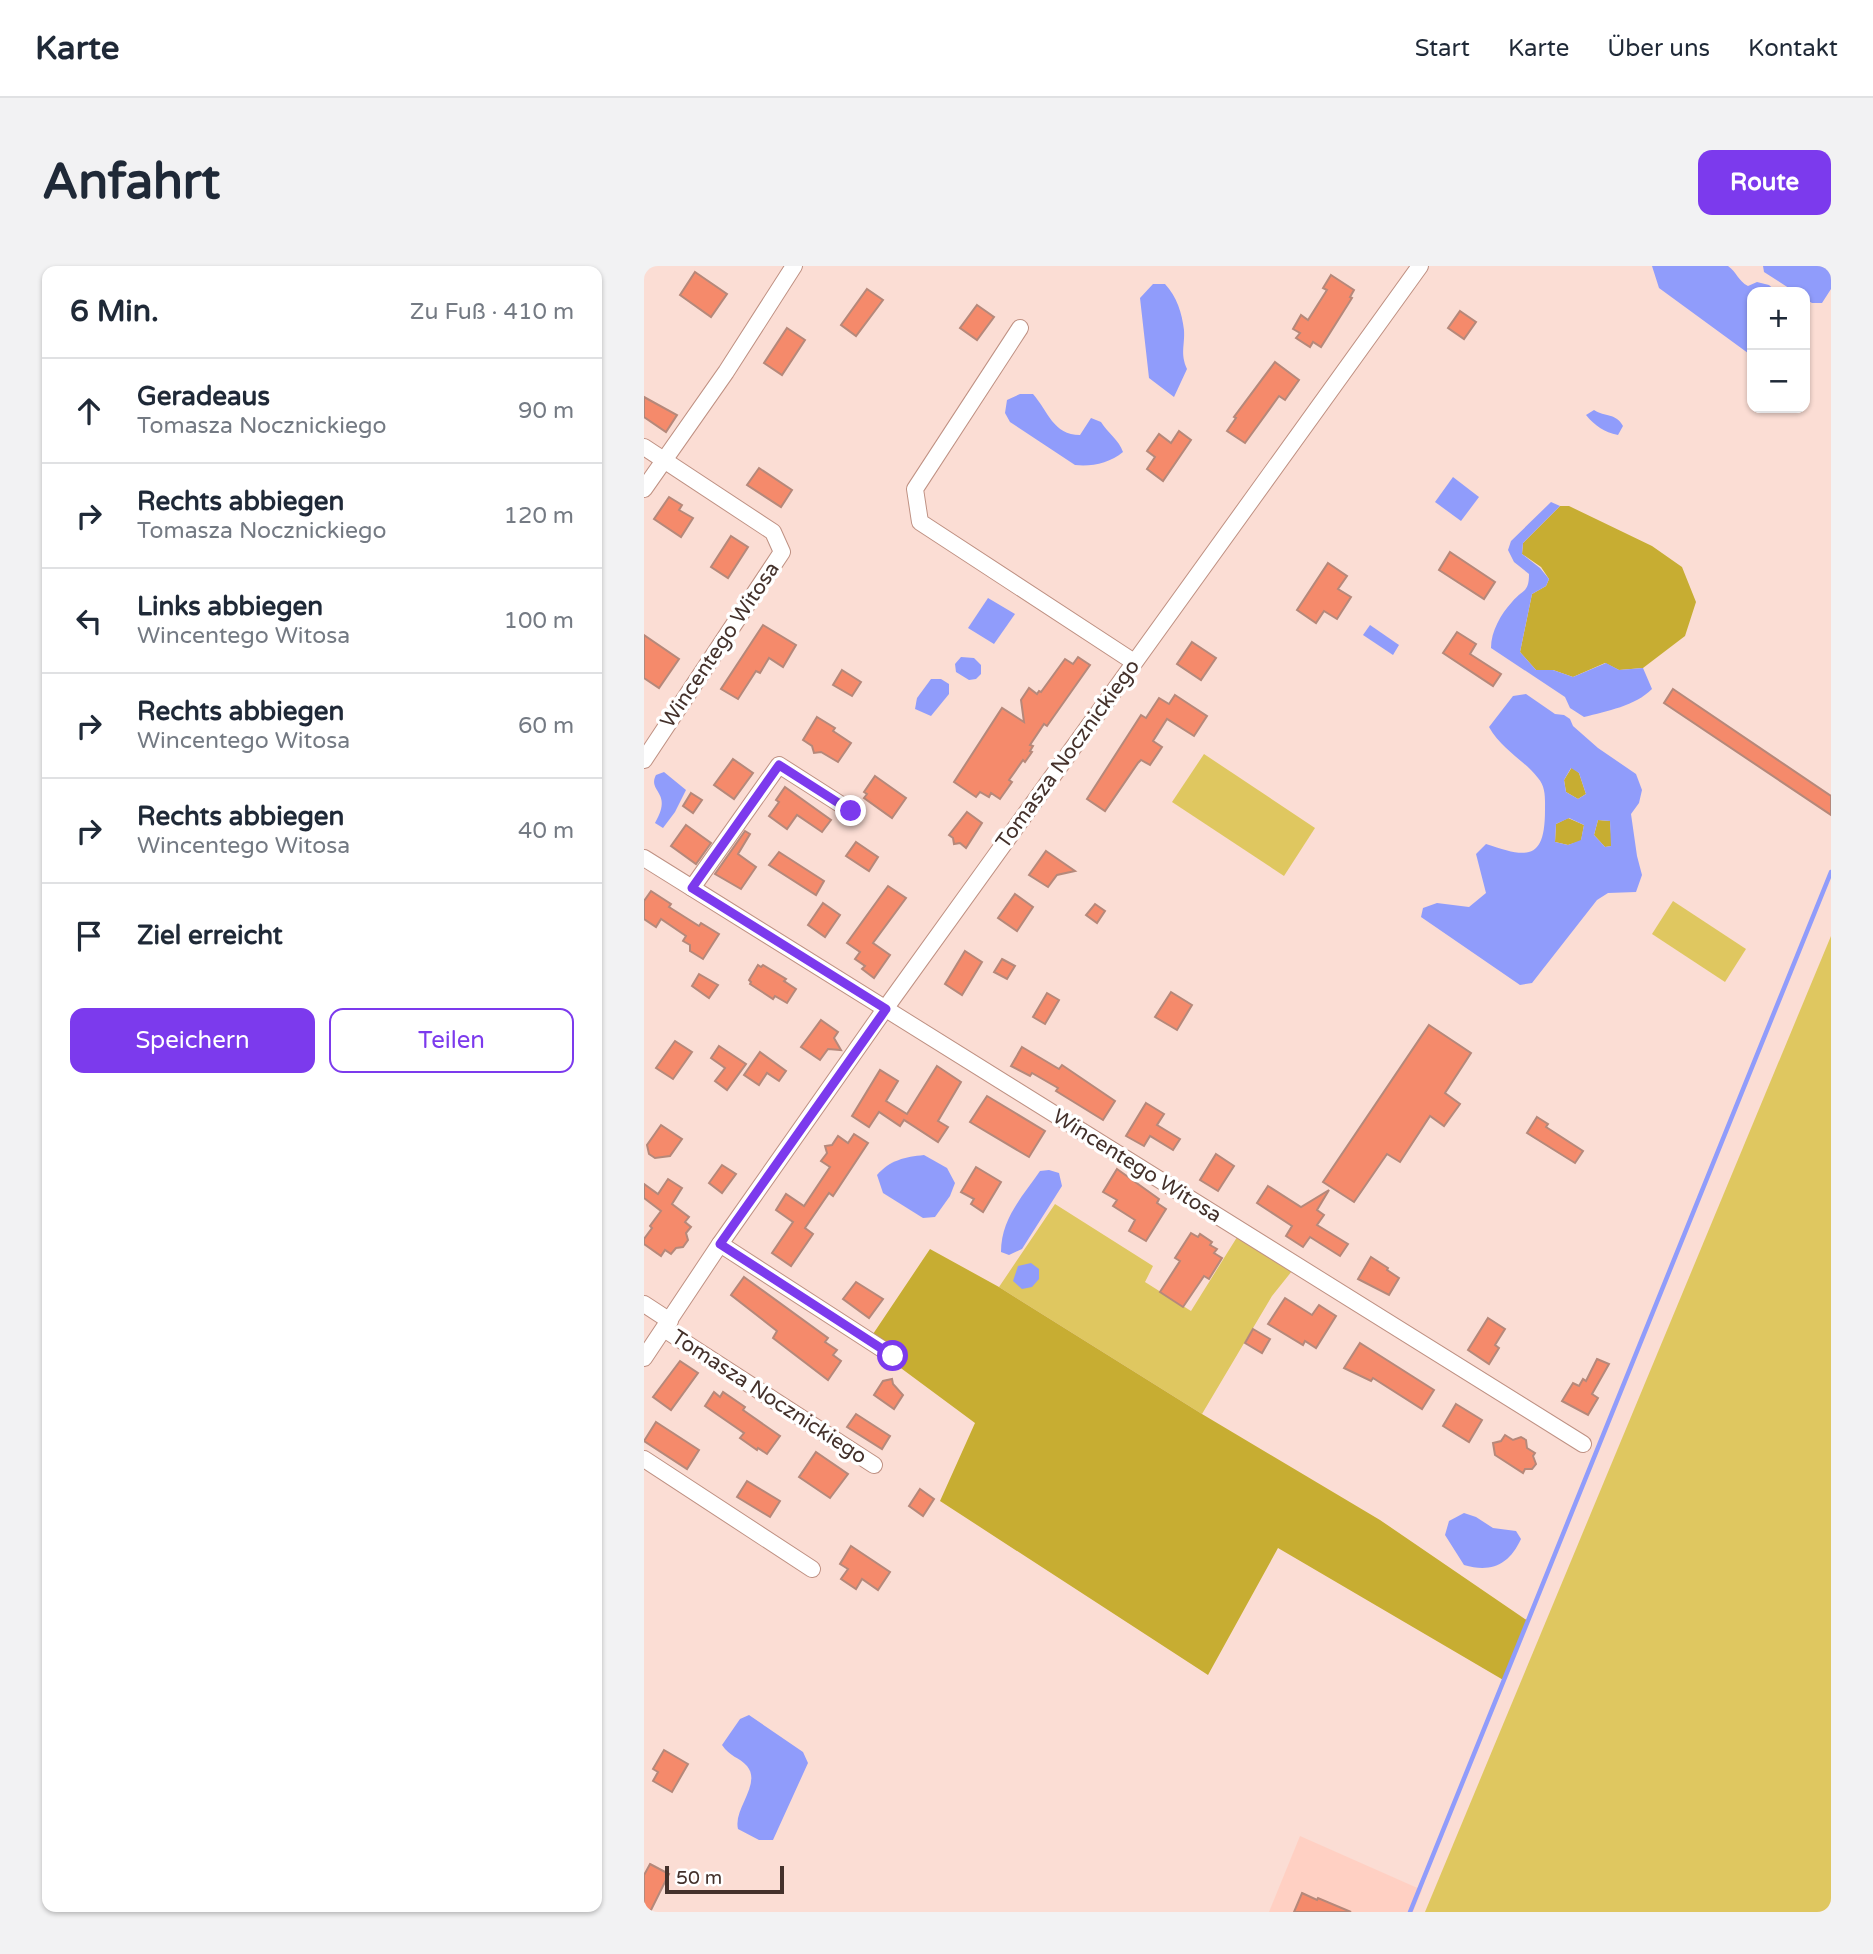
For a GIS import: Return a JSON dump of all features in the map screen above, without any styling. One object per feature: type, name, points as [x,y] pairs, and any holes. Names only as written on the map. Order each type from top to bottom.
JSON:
[{"type":"street","points":[[644,489],[726,372],[794,266]]},
{"type":"street","name":"Tomasza Nocznickiego","points":[[644,1358],[720,1244],[886,1009],[1420,266]]},
{"type":"street","points":[[1020,328],[915,489],[920,522],[1134,662]]},
{"type":"street","name":"Wincentego Witosa","points":[[644,447],[773,532],[782,552],[644,760]]},
{"type":"street","points":[[692,888],[779,765],[851,811]]},
{"type":"street","name":"Wincentego Witosa","points":[[644,858],[1583,1444]]},
{"type":"street","points":[[720,1244],[893,1356]]},
{"type":"street","name":"Tomasza Nocznickiego","points":[[644,1304],[667,1325],[874,1465]]},
{"type":"street","points":[[644,1459],[811,1569]]},
{"type":"shaded area","points":[[1560,506],[1569,506],[1652,546],[1682,567],[1696,602],[1685,636],[1643,668],[1619,670],[1605,663],[1573,677],[1553,670],[1536,670],[1520,652],[1532,594],[1546,586],[1549,579],[1541,567],[1522,554],[1523,543]]},
{"type":"shaded area","points":[[1204,754],[1315,828],[1284,876],[1172,802]]},
{"type":"shaded area","points":[[1572,767],[1579,773],[1586,794],[1578,799],[1566,792],[1564,780]]},
{"type":"shaded area","points":[[1568,818],[1584,825],[1581,841],[1568,845],[1555,842],[1556,824]]},
{"type":"shaded area","points":[[1598,820],[1610,821],[1612,846],[1605,847],[1594,835]]},
{"type":"shaded area","points":[[1673,901],[1746,949],[1725,982],[1652,934]]},
{"type":"shaded area","points":[[1831,936],[1831,1912],[1425,1912]]},
{"type":"shaded area","points":[[1055,1204],[1153,1266],[1145,1282],[1191,1311],[1239,1234],[1296,1266],[1272,1296],[1202,1414],[999,1287]]},
{"type":"shaded area","points":[[930,1249],[999,1287],[1202,1414],[1380,1520],[1528,1621],[1505,1681],[1278,1548],[1208,1675],[940,1501],[975,1423],[867,1343]]},
{"type":"shaded area","points":[[1300,1836],[1422,1890],[1413,1912],[1269,1912]]},
{"type":"water","points":[[1652,266],[1728,266],[1748,286],[1757,282],[1771,287],[1747,287],[1747,352],[1659,288]]},
{"type":"water","points":[[1763,266],[1831,266],[1831,289],[1822,303],[1812,303],[1810,287],[1787,287],[1764,272]]},
{"type":"water","points":[[1153,284],[1165,284],[1173,294],[1183,324],[1183,354],[1187,369],[1174,397],[1149,378],[1140,298]]},
{"type":"water","points":[[1020,394],[1033,394],[1057,427],[1071,434],[1080,435],[1091,418],[1101,422],[1123,452],[1100,463],[1075,465],[1010,422],[1005,413],[1007,400]]},
{"type":"water","points":[[1594,410],[1620,422],[1623,426],[1618,435],[1604,430],[1589,419],[1586,415]]},
{"type":"water","points":[[1453,477],[1479,497],[1461,521],[1435,502]]},
{"type":"water","points":[[1551,502],[1560,506],[1523,543],[1522,554],[1549,579],[1546,586],[1532,594],[1520,652],[1536,670],[1553,670],[1573,677],[1606,663],[1619,670],[1643,668],[1652,689],[1629,704],[1584,717],[1570,708],[1565,697],[1491,648],[1501,617],[1527,588],[1529,580],[1529,574],[1514,562],[1508,550],[1511,541]]},
{"type":"water","points":[[988,598],[1015,614],[994,644],[968,628]]},
{"type":"water","points":[[1370,625],[1399,645],[1393,655],[1363,635]]},
{"type":"water","points":[[961,657],[974,658],[981,665],[981,674],[976,679],[969,680],[956,672],[955,664]]},
{"type":"water","points":[[931,679],[941,679],[949,684],[949,694],[931,716],[915,709],[917,698]]},
{"type":"water","points":[[1526,694],[1555,714],[1570,719],[1573,726],[1598,748],[1636,774],[1642,790],[1639,803],[1631,814],[1642,875],[1636,892],[1608,893],[1597,900],[1532,983],[1520,985],[1421,917],[1423,908],[1437,903],[1469,907],[1486,893],[1476,854],[1486,844],[1523,853],[1537,847],[1542,839],[1545,810],[1542,785],[1489,727],[1513,696]],"holes":[[[1571,768],[1579,773],[1586,794],[1578,799],[1566,792],[1564,780]],[[1569,818],[1584,825],[1581,840],[1568,845],[1555,842],[1556,824]],[[1598,820],[1610,821],[1611,846],[1605,847],[1594,835]]]},
{"type":"water","points":[[664,772],[686,790],[663,828],[655,823],[662,805],[654,781],[656,775]]},
{"type":"water","points":[[924,1155],[947,1168],[955,1183],[950,1196],[935,1217],[923,1218],[883,1193],[877,1175],[898,1160]]},
{"type":"water","points":[[1040,1171],[1059,1173],[1062,1186],[1022,1249],[1009,1255],[1001,1252],[1005,1229],[1014,1209]]},
{"type":"water","points":[[1031,1263],[1039,1269],[1039,1279],[1032,1287],[1022,1289],[1013,1281],[1018,1266]]},
{"type":"water","points":[[1464,1513],[1493,1528],[1516,1531],[1521,1539],[1505,1561],[1483,1568],[1464,1565],[1445,1535],[1449,1521]]},
{"type":"water","points":[[749,1715],[803,1752],[808,1763],[773,1840],[759,1840],[738,1829],[739,1813],[749,1789],[751,1773],[744,1763],[722,1745],[740,1719]]},
{"type":"building","points":[[695,272],[727,294],[711,317],[680,295]]},
{"type":"building","points":[[1331,275],[1354,290],[1350,297],[1352,298],[1321,347],[1313,342],[1310,347],[1296,338],[1300,333],[1293,329],[1301,315],[1308,320],[1327,290],[1323,288]]},
{"type":"building","points":[[867,289],[883,300],[856,336],[841,325]]},
{"type":"building","points":[[977,305],[994,317],[977,340],[960,328]]},
{"type":"building","points":[[1460,311],[1476,322],[1464,339],[1448,328]]},
{"type":"building","points":[[787,328],[805,340],[782,375],[764,363]]},
{"type":"building","points":[[1275,362],[1299,380],[1285,400],[1279,396],[1245,443],[1227,431],[1236,418],[1234,417]]},
{"type":"building","points":[[644,397],[677,415],[666,432],[644,417]]},
{"type":"building","points":[[1179,431],[1191,440],[1163,481],[1147,469],[1155,457],[1147,451],[1159,434],[1171,443]]},
{"type":"building","points":[[759,468],[792,490],[781,507],[747,485]]},
{"type":"building","points":[[669,497],[682,505],[679,510],[693,518],[681,537],[654,519]]},
{"type":"building","points":[[731,536],[748,547],[728,578],[711,567]]},
{"type":"building","points":[[1450,552],[1495,582],[1484,599],[1439,570]]},
{"type":"building","points":[[1328,563],[1347,576],[1338,589],[1351,597],[1337,619],[1324,611],[1316,623],[1297,610]]},
{"type":"building","points":[[763,625],[796,645],[783,667],[769,658],[760,673],[756,671],[738,699],[721,689]]},
{"type":"building","points":[[1457,632],[1476,644],[1470,654],[1501,674],[1493,686],[1443,653]]},
{"type":"building","points":[[644,635],[679,659],[659,688],[644,678]]},
{"type":"building","points":[[1192,642],[1216,658],[1201,680],[1177,664]]},
{"type":"building","points":[[1078,657],[1090,665],[1047,726],[1044,724],[1030,745],[1033,746],[1030,751],[1032,752],[1009,780],[1012,782],[1000,799],[991,793],[989,797],[980,792],[976,797],[954,782],[1002,708],[1024,722],[1021,700],[1029,688],[1037,694],[1041,692],[1065,659],[1073,664]]},
{"type":"building","points":[[842,670],[861,682],[852,696],[833,685]]},
{"type":"building","points":[[1673,689],[1831,796],[1831,815],[1664,703]]},
{"type":"building","points":[[1175,695],[1207,716],[1194,736],[1167,719],[1153,741],[1162,747],[1150,765],[1141,760],[1138,763],[1105,811],[1087,799],[1141,715],[1146,718],[1159,698],[1169,704]]},
{"type":"building","points":[[817,717],[835,728],[833,731],[851,743],[838,762],[821,752],[814,753],[812,746],[803,740]]},
{"type":"building","points":[[733,759],[753,773],[734,799],[714,785]]},
{"type":"building","points":[[875,776],[906,798],[892,818],[864,798],[867,794],[864,792]]},
{"type":"building","points":[[785,787],[831,820],[822,832],[797,815],[787,829],[769,816]]},
{"type":"building","points":[[691,793],[702,800],[693,813],[683,806]]},
{"type":"building","points":[[967,812],[982,823],[966,848],[960,843],[954,844],[949,835]]},
{"type":"building","points":[[686,825],[711,843],[696,864],[671,846]]},
{"type":"building","points":[[745,831],[750,834],[738,854],[756,867],[741,889],[715,874]]},
{"type":"building","points":[[856,842],[878,857],[869,871],[846,856]]},
{"type":"building","points":[[1046,851],[1075,871],[1057,875],[1048,887],[1029,875]]},
{"type":"building","points":[[779,852],[824,881],[816,895],[769,865]]},
{"type":"building","points":[[888,886],[906,898],[873,943],[890,955],[874,978],[862,969],[865,966],[855,959],[860,952],[847,943]]},
{"type":"building","points":[[651,891],[671,904],[669,907],[699,926],[701,923],[719,934],[703,959],[690,951],[690,945],[683,941],[686,936],[661,919],[656,927],[644,919],[644,901]]},
{"type":"building","points":[[1015,894],[1033,907],[1017,931],[998,918]]},
{"type":"building","points":[[823,903],[840,915],[825,937],[808,925]]},
{"type":"building","points":[[1095,904],[1105,911],[1097,923],[1086,915]]},
{"type":"building","points":[[965,951],[982,962],[962,995],[945,984]]},
{"type":"building","points":[[1002,959],[1015,966],[1007,979],[994,972]]},
{"type":"building","points":[[758,965],[763,965],[786,979],[784,981],[796,989],[787,1003],[775,996],[773,999],[750,984],[749,980]]},
{"type":"building","points":[[699,974],[718,985],[709,998],[692,986]]},
{"type":"building","points":[[1171,992],[1192,1005],[1177,1030],[1155,1017]]},
{"type":"building","points":[[1047,993],[1059,1000],[1045,1024],[1033,1017]]},
{"type":"building","points":[[821,1020],[838,1032],[834,1038],[841,1050],[828,1049],[820,1060],[801,1047]]},
{"type":"building","points":[[1429,1025],[1471,1053],[1445,1093],[1460,1104],[1444,1126],[1430,1116],[1400,1162],[1387,1154],[1354,1202],[1323,1182]]},
{"type":"building","points":[[675,1041],[692,1052],[673,1079],[656,1068]]},
{"type":"building","points":[[719,1046],[746,1064],[727,1090],[715,1081],[725,1068],[711,1058]]},
{"type":"building","points":[[1022,1047],[1059,1069],[1062,1065],[1115,1101],[1103,1120],[1056,1091],[1058,1088],[1032,1073],[1030,1076],[1011,1066]]},
{"type":"building","points":[[760,1052],[786,1071],[779,1081],[767,1073],[759,1085],[744,1075]]},
{"type":"building","points":[[937,1066],[961,1082],[938,1121],[948,1127],[938,1142],[904,1120],[900,1126],[879,1112],[869,1127],[852,1116],[880,1070],[898,1081],[886,1101],[907,1114]]},
{"type":"building","points":[[987,1096],[1045,1131],[1029,1157],[970,1122]]},
{"type":"building","points":[[1146,1103],[1164,1114],[1157,1125],[1180,1139],[1173,1150],[1150,1136],[1144,1146],[1126,1136]]},
{"type":"building","points":[[1537,1117],[1548,1124],[1546,1127],[1583,1151],[1575,1163],[1527,1133]]},
{"type":"building","points":[[661,1125],[682,1139],[670,1156],[655,1158],[649,1154],[647,1145]]},
{"type":"building","points":[[854,1134],[868,1143],[833,1196],[829,1193],[805,1228],[813,1234],[791,1266],[772,1253],[793,1222],[776,1210],[786,1194],[804,1206],[830,1167],[821,1161],[827,1153],[825,1146],[832,1145],[838,1136],[848,1143]]},
{"type":"building","points":[[1216,1154],[1234,1166],[1218,1191],[1200,1180]]},
{"type":"building","points":[[722,1165],[736,1174],[722,1193],[709,1183]]},
{"type":"building","points":[[976,1167],[1001,1182],[983,1212],[971,1204],[974,1199],[961,1192]]},
{"type":"building","points":[[1117,1169],[1159,1199],[1157,1203],[1166,1209],[1146,1241],[1129,1231],[1135,1220],[1113,1206],[1117,1200],[1103,1192]]},
{"type":"building","points":[[668,1179],[682,1188],[672,1204],[689,1217],[685,1222],[691,1227],[686,1233],[688,1240],[683,1247],[676,1248],[671,1254],[665,1250],[661,1256],[644,1244],[644,1239],[652,1228],[650,1226],[661,1211],[644,1198],[644,1184],[658,1194]]},
{"type":"building","points":[[1268,1186],[1301,1207],[1329,1190],[1317,1210],[1324,1215],[1317,1225],[1348,1244],[1340,1256],[1310,1237],[1303,1247],[1286,1236],[1292,1226],[1257,1203]]},
{"type":"building","points":[[1191,1233],[1198,1237],[1200,1234],[1212,1242],[1210,1245],[1217,1249],[1214,1253],[1222,1258],[1209,1279],[1204,1276],[1183,1307],[1160,1292],[1180,1261],[1175,1258]]},
{"type":"building","points":[[1371,1257],[1399,1278],[1389,1295],[1358,1279]]},
{"type":"building","points":[[744,1277],[828,1338],[825,1342],[837,1350],[833,1355],[841,1361],[828,1380],[773,1338],[777,1331],[731,1295]]},
{"type":"building","points":[[856,1282],[883,1299],[869,1318],[843,1299]]},
{"type":"building","points":[[1285,1298],[1312,1315],[1319,1305],[1336,1316],[1316,1348],[1305,1341],[1303,1345],[1268,1324]]},
{"type":"building","points":[[1488,1318],[1505,1329],[1495,1345],[1499,1348],[1489,1364],[1468,1350]]},
{"type":"building","points":[[1253,1329],[1270,1339],[1262,1353],[1245,1343]]},
{"type":"building","points":[[1360,1343],[1434,1390],[1422,1409],[1373,1378],[1371,1381],[1344,1368]]},
{"type":"building","points":[[1597,1359],[1609,1364],[1592,1394],[1598,1398],[1588,1415],[1562,1401],[1573,1383],[1579,1386],[1583,1379],[1586,1381]]},
{"type":"building","points":[[680,1361],[698,1373],[671,1410],[653,1397]]},
{"type":"building","points":[[892,1379],[903,1395],[894,1409],[874,1395],[883,1381]]},
{"type":"building","points":[[714,1392],[720,1397],[723,1392],[780,1436],[767,1454],[740,1438],[744,1433],[705,1406]]},
{"type":"building","points":[[1456,1404],[1482,1420],[1469,1442],[1443,1426]]},
{"type":"building","points":[[856,1414],[890,1436],[882,1449],[847,1427]]},
{"type":"building","points":[[656,1422],[699,1450],[687,1469],[644,1441]]},
{"type":"building","points":[[1505,1435],[1513,1440],[1521,1437],[1526,1440],[1527,1448],[1535,1453],[1533,1456],[1536,1464],[1532,1469],[1525,1469],[1523,1473],[1495,1455],[1493,1443],[1501,1441]]},
{"type":"building","points":[[816,1452],[848,1474],[830,1498],[799,1477]]},
{"type":"building","points":[[747,1481],[780,1501],[770,1517],[737,1497]]},
{"type":"building","points":[[920,1489],[934,1499],[923,1516],[909,1506]]},
{"type":"building","points":[[851,1546],[890,1572],[878,1590],[862,1579],[856,1589],[841,1579],[848,1569],[840,1564]]},
{"type":"building","points":[[664,1750],[688,1764],[672,1792],[653,1781],[658,1772],[653,1769]]},
{"type":"building","points":[[650,1864],[669,1874],[650,1912],[644,1912],[644,1875]]},
{"type":"building","points":[[1302,1893],[1317,1900],[1318,1898],[1351,1912],[1294,1912]]},
{"type":"waterway","points":[[1410,1912],[1831,872]]},
{"type":"route","points":[[851,811],[779,765],[692,888],[886,1009],[720,1244],[893,1356]]}]
